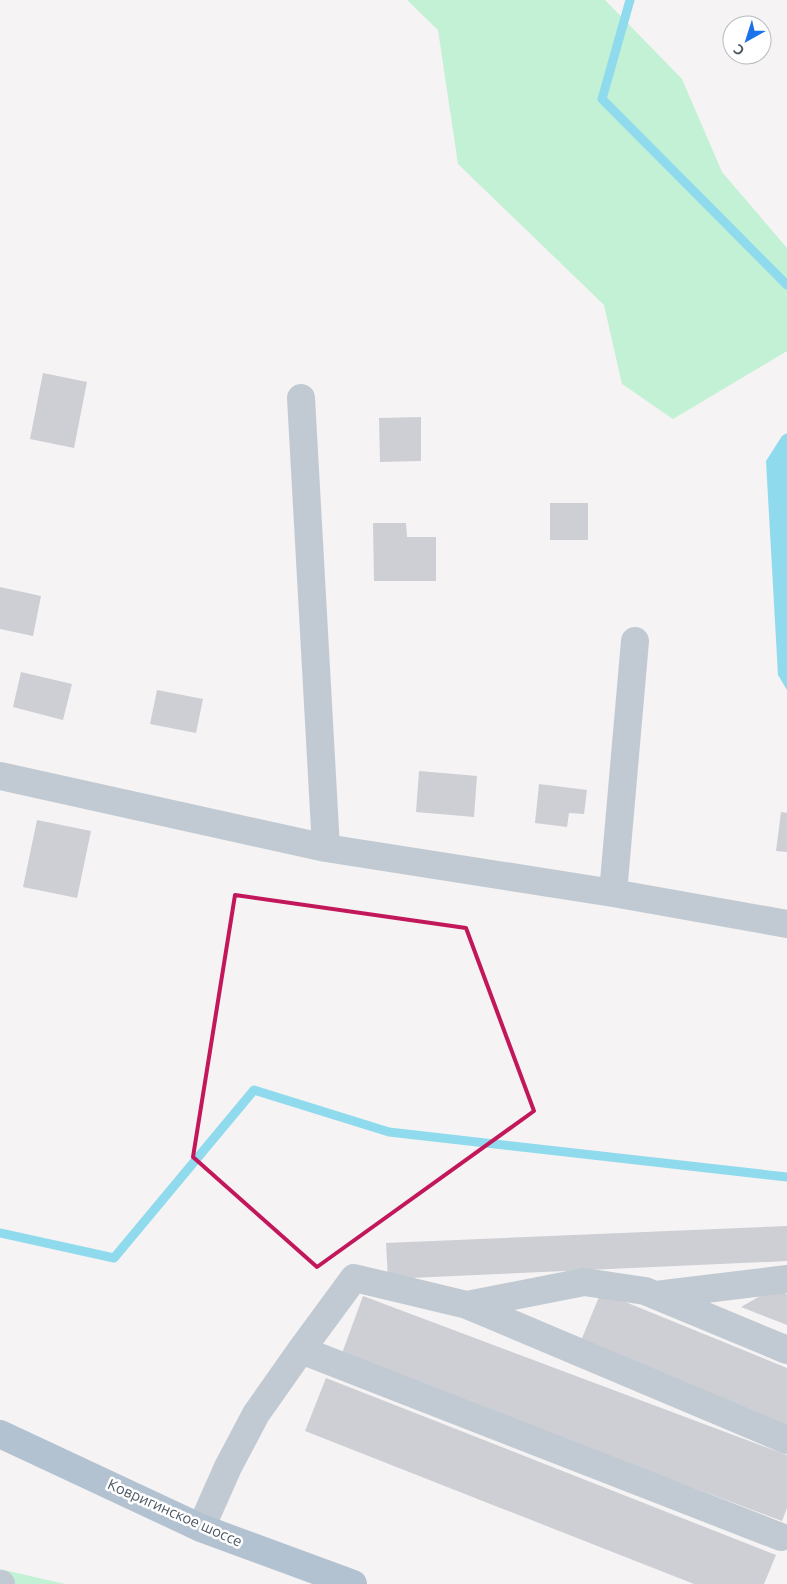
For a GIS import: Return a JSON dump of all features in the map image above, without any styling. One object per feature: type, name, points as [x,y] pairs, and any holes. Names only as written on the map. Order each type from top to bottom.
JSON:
[{"type":"main road","name":"Ковригинское шоссе","points":[[0,1434],[201,1528],[353,1584]]},
{"type":"street","points":[[301,398],[326,848]]},
{"type":"street","points":[[613,893],[635,641]]},
{"type":"street","points":[[0,776],[326,848],[613,893],[787,924]]},
{"type":"street","points":[[201,1528],[228,1466],[256,1414],[354,1278],[467,1305],[787,1440]]},
{"type":"street","points":[[655,1295],[787,1279]]},
{"type":"street","points":[[467,1305],[584,1282],[645,1291],[787,1350]]},
{"type":"street","points":[[301,1350],[780,1537]]},
{"type":"highlighted area","points":[[235,895],[466,928],[534,1111],[317,1267],[193,1157]]},
{"type":"green space","points":[[407,0],[605,0],[682,79],[722,172],[787,248],[787,351],[673,419],[622,384],[604,305],[458,164],[438,30]]},
{"type":"green space","points":[[0,1569],[65,1584],[0,1584]]},
{"type":"water","points":[[787,433],[787,690],[778,675],[766,461],[782,436]]},
{"type":"building","points":[[43,373],[87,382],[74,448],[30,439]]},
{"type":"building","points":[[421,417],[421,461],[380,462],[379,418]]},
{"type":"building","points":[[550,503],[588,503],[588,540],[550,540]]},
{"type":"building","points":[[373,523],[406,523],[407,537],[436,537],[436,581],[374,581]]},
{"type":"building","points":[[0,587],[41,596],[33,636],[0,629]]},
{"type":"building","points":[[21,672],[72,684],[63,720],[13,707]]},
{"type":"building","points":[[157,690],[203,699],[196,733],[150,724]]},
{"type":"building","points":[[419,771],[477,776],[474,817],[416,812]]},
{"type":"building","points":[[539,784],[587,790],[584,814],[569,813],[567,827],[535,823]]},
{"type":"building","points":[[781,812],[787,813],[787,852],[776,851]]},
{"type":"building","points":[[37,820],[91,831],[77,898],[23,887]]},
{"type":"building","points":[[787,1226],[787,1261],[388,1279],[386,1243]]},
{"type":"building","points":[[774,1288],[787,1294],[787,1325],[741,1307]]},
{"type":"building","points":[[601,1292],[787,1368],[787,1428],[580,1343]]},
{"type":"building","points":[[363,1296],[787,1455],[787,1508],[782,1521],[341,1356]]},
{"type":"building","points":[[326,1378],[776,1555],[764,1584],[694,1584],[305,1431]]},
{"type":"waterway","points":[[630,0],[602,99],[787,285]]},
{"type":"waterway","points":[[0,1233],[114,1258],[254,1090],[389,1132],[787,1177]]}]
